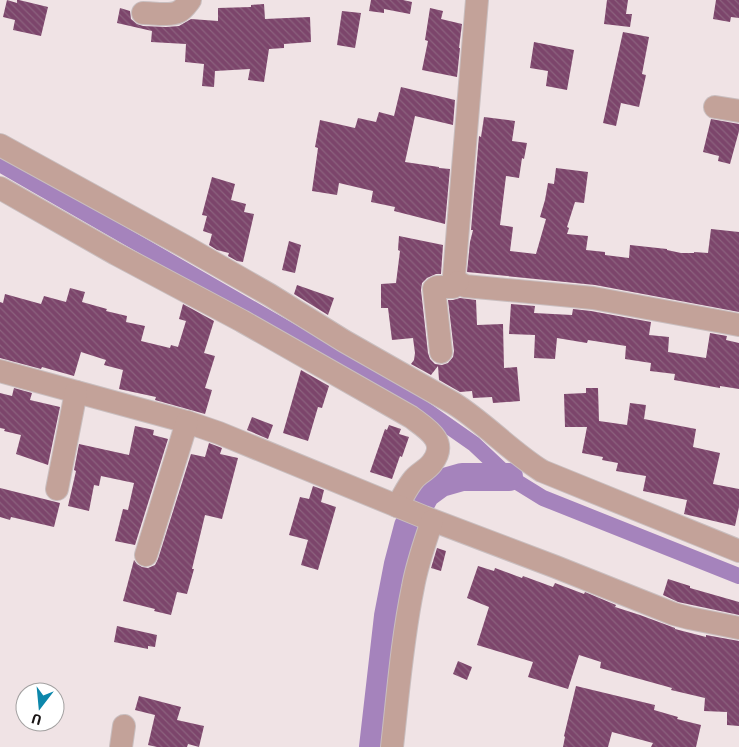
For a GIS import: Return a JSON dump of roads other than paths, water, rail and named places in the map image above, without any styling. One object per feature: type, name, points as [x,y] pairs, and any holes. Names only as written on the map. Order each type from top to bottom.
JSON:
[{"type":"street","points":[[143,14],[178,12],[190,0]]},
{"type":"street","points":[[477,0],[454,276],[458,282],[465,286],[594,298],[739,325]]},
{"type":"street","points":[[715,107],[739,111]]},
{"type":"street","points":[[0,145],[186,247],[270,295],[344,341],[454,403],[467,411],[527,462],[542,471],[739,551]]},
{"type":"street","points":[[0,188],[116,254],[251,326],[411,417],[432,433],[438,441],[438,448],[432,464],[415,478],[410,485],[423,546],[412,587],[392,747]]},
{"type":"street","points":[[441,352],[434,288],[453,287],[458,282]]},
{"type":"street","points":[[0,371],[219,432],[415,514],[674,614],[739,628]]},
{"type":"street","points":[[58,489],[76,392]]},
{"type":"street","points":[[146,555],[187,422]]},
{"type":"waterway","points":[[0,164],[414,402],[474,444],[509,477],[543,498],[739,576]]},
{"type":"waterway","points":[[373,747],[388,616],[398,564],[408,526],[426,494],[441,483],[462,477],[509,477]]}]
